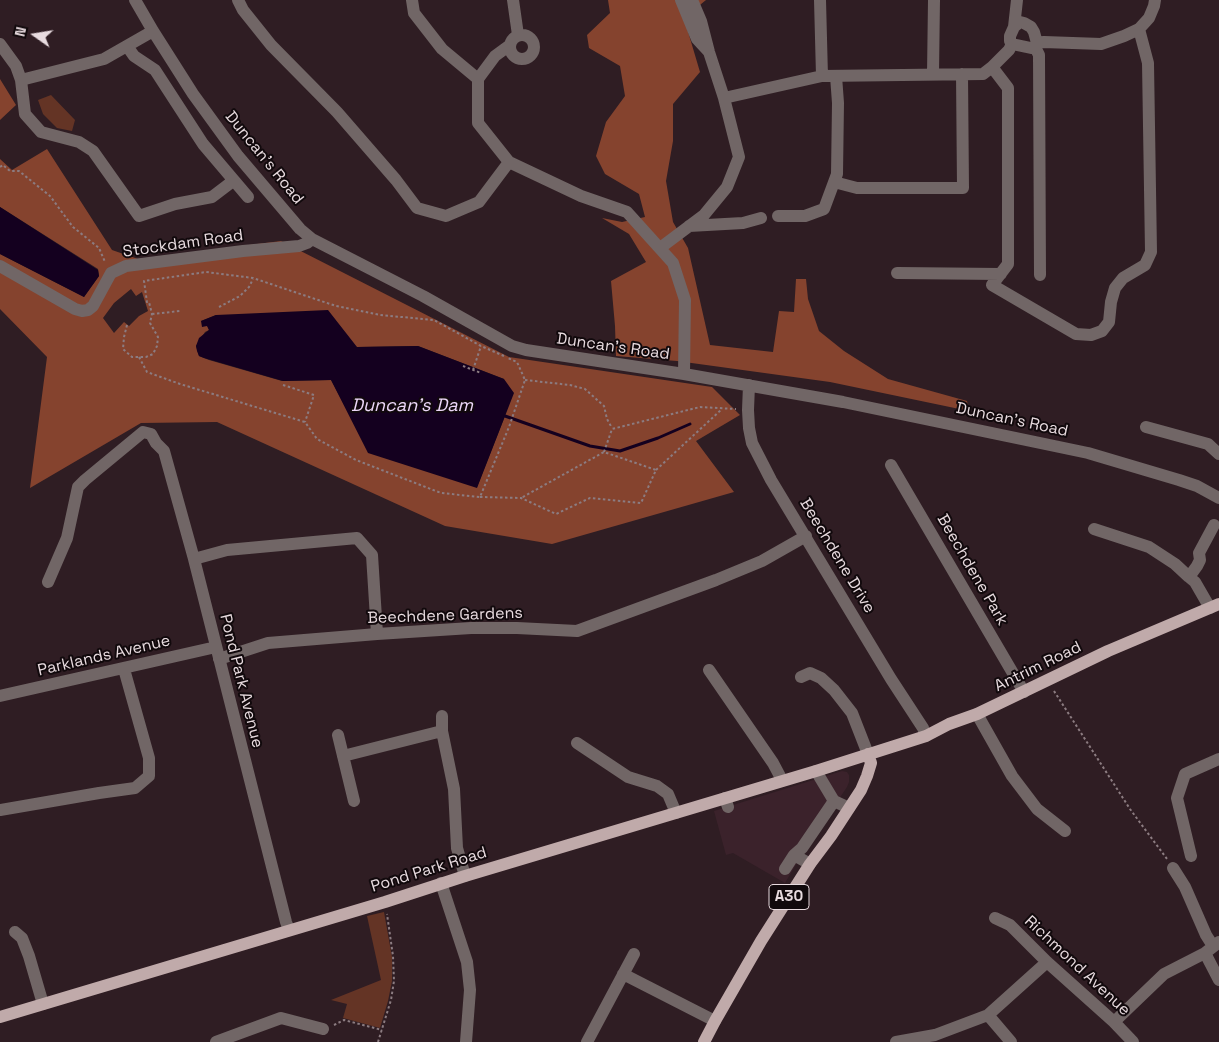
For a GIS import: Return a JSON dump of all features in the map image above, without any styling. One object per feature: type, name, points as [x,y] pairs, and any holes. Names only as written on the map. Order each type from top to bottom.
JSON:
[{"type":"main road","name":"Antrim Road","points":[[868,754],[926,736],[948,724],[977,714],[1108,652],[1214,606]]},
{"type":"main road","name":"Pond Park Road","points":[[0,1017],[676,813],[727,803],[782,780],[868,754]]},
{"type":"main road","name":"A30","points":[[704,1042],[761,941],[810,864],[861,790],[871,763],[868,754]]},
{"type":"street","name":"Duncan's Road","points":[[135,0],[193,94],[238,156],[294,222],[312,240],[423,296],[512,346],[545,354],[684,374],[843,402],[1088,453],[1197,486],[1219,498]]},
{"type":"street","points":[[238,0],[243,10],[271,45],[337,112],[396,180],[417,208],[446,216],[479,202],[509,162]]},
{"type":"street","points":[[412,0],[414,14],[442,48],[478,79]]},
{"type":"street","points":[[513,0],[514,40],[495,56],[478,79],[478,123],[509,162],[581,196],[627,212],[673,263],[685,300],[684,374]]},
{"type":"street","points":[[681,0],[697,39],[709,52]]},
{"type":"street","points":[[660,248],[704,215],[727,186],[739,157],[701,21],[692,0]]},
{"type":"street","points":[[820,0],[822,76]]},
{"type":"street","points":[[933,74],[934,0]]},
{"type":"street","points":[[724,98],[822,76],[984,74],[1009,50],[1012,44],[1010,36],[1014,27],[1018,0]]},
{"type":"street","points":[[1012,44],[1031,48],[1036,45],[1101,44],[1140,29],[1149,18],[1155,0]]},
{"type":"street","points":[[1014,27],[1020,22],[1031,27],[1034,32],[1039,56],[1040,275]]},
{"type":"street","points":[[992,67],[1008,88],[1008,264],[992,285],[1076,334],[1091,335],[1102,331],[1109,322],[1111,302],[1115,288],[1123,278],[1145,265],[1151,252],[1148,63],[1140,29]]},
{"type":"street","points":[[21,80],[131,51],[153,31]]},
{"type":"street","points":[[0,44],[16,66],[21,80],[25,114],[41,132],[79,142],[93,151],[139,216],[175,204],[212,197],[233,181]]},
{"type":"street","points":[[131,51],[155,70],[203,144],[248,197]]},
{"type":"street","points":[[834,182],[856,188],[963,188],[962,74]]},
{"type":"street","points":[[778,216],[805,216],[824,209],[837,174],[838,103],[836,76]]},
{"type":"street","points":[[689,226],[743,223],[761,218]]},
{"type":"street","name":"Stockdam Road","points":[[0,266],[75,309],[82,311],[88,310],[93,306],[111,273],[126,266],[299,246],[312,240]]},
{"type":"street","points":[[896,273],[1000,274]]},
{"type":"street","name":"Beechdene Drive","points":[[749,385],[748,410],[752,443],[771,480],[926,736]]},
{"type":"street","points":[[1146,427],[1208,444],[1219,454]]},
{"type":"street","name":"Pond Park Avenue","points":[[48,582],[67,538],[78,487],[143,432],[151,434],[164,451],[194,559],[255,804],[289,930]]},
{"type":"street","name":"Beechdene Park","points":[[892,465],[1024,692]]},
{"type":"street","points":[[1189,577],[1200,560],[1199,553],[1214,525]]},
{"type":"street","points":[[1094,529],[1150,546],[1175,564],[1195,582],[1214,606]]},
{"type":"street","name":"Beechdene Gardens","points":[[217,653],[268,643],[471,628],[576,631],[716,580],[762,561],[806,536]]},
{"type":"street","points":[[194,559],[227,550],[357,538],[372,555],[377,634]]},
{"type":"street","name":"Parklands Avenue","points":[[0,696],[124,669],[217,653]]},
{"type":"street","points":[[0,810],[135,788],[148,776],[149,758],[124,669]]},
{"type":"street","points":[[710,670],[773,762],[782,780]]},
{"type":"street","points":[[800,677],[810,673],[821,678],[834,690],[852,713],[868,754]]},
{"type":"street","points":[[977,714],[1012,776],[1037,809],[1065,830]]},
{"type":"street","points":[[442,716],[442,731],[454,789],[457,848],[465,876]]},
{"type":"street","points":[[343,756],[442,731]]},
{"type":"street","points":[[338,735],[354,801]]},
{"type":"street","points":[[577,743],[628,777],[657,786],[668,794],[676,813]]},
{"type":"street","points":[[1191,856],[1177,798],[1185,774],[1219,759]]},
{"type":"street","points":[[816,771],[834,801],[848,808]]},
{"type":"street","points":[[785,869],[794,855],[802,848],[834,801]]},
{"type":"street","points":[[794,855],[810,864]]},
{"type":"street","points":[[1173,868],[1212,947],[1219,980]]},
{"type":"street","points":[[441,883],[467,962],[470,990],[466,1042]]},
{"type":"street","name":"Richmond Avenue","points":[[995,918],[1010,925],[1133,1042]]},
{"type":"street","points":[[15,932],[22,938],[43,1004]]},
{"type":"street","points":[[1114,1022],[1164,974],[1212,947]]},
{"type":"street","points":[[587,1042],[634,954]]},
{"type":"street","points":[[896,1042],[935,1035],[988,1015],[1047,962]]},
{"type":"street","points":[[623,974],[715,1021]]},
{"type":"street","points":[[988,1015],[1011,1042]]},
{"type":"street","points":[[221,1041],[281,1018],[323,1029]]},
{"type":"path","points":[[0,167],[3,165],[10,171],[18,171],[50,196],[73,227],[99,248],[111,273]]},
{"type":"path","points":[[127,325],[123,349],[132,357],[146,357],[153,354],[158,346],[158,338],[150,323],[152,314],[149,302],[147,302],[144,281],[206,272],[253,278],[336,306],[380,315],[434,320],[481,346],[517,362],[525,380],[516,411],[480,497]]},
{"type":"path","points":[[219,307],[240,296],[249,287],[253,278]]},
{"type":"path","points":[[152,314],[180,311]]},
{"type":"path","points":[[473,370],[481,346]]},
{"type":"path","points":[[139,357],[147,372],[305,422],[317,439],[356,460],[441,493],[480,497],[521,498],[556,514],[590,498],[640,503],[656,470],[722,409]]},
{"type":"path","points":[[462,366],[481,373]]},
{"type":"path","points":[[521,498],[604,452],[612,429],[604,406],[586,389],[570,385],[525,380]]},
{"type":"path","points":[[283,384],[314,395],[305,422]]},
{"type":"path","points":[[612,429],[700,407],[748,410]]},
{"type":"path","points":[[604,452],[656,470]]},
{"type":"path","points":[[1048,680],[1130,809],[1173,868]]},
{"type":"path","points":[[378,1042],[394,981],[393,956],[385,902]]},
{"type":"path","points":[[323,1029],[344,1020],[382,1030]]},
{"type":"shaded area","points":[[608,0],[706,0],[684,18],[700,72],[673,104],[673,141],[666,181],[673,222],[688,248],[710,345],[773,352],[779,311],[794,312],[796,279],[806,279],[808,299],[819,331],[844,351],[888,379],[967,401],[969,411],[830,382],[677,361],[616,356],[611,281],[646,262],[629,234],[602,218],[622,222],[645,217],[639,194],[605,174],[596,156],[606,122],[625,96],[620,66],[589,48],[587,35],[610,13]]},
{"type":"shaded area","points":[[0,79],[16,105],[0,120]]},
{"type":"shaded area","points":[[51,95],[75,120],[72,131],[57,128],[43,114],[38,100]]},
{"type":"shaded area","points":[[47,149],[112,250],[138,259],[281,241],[509,357],[712,387],[740,415],[696,441],[734,492],[552,544],[445,526],[217,422],[141,423],[30,488],[47,357],[0,309],[0,254],[84,297],[99,276],[98,269],[0,207],[0,159],[12,170]],"holes":[[[131,289],[136,296],[142,292],[148,311],[139,316],[129,326],[124,322],[114,333],[103,318],[114,303]],[[216,315],[357,347],[418,346],[504,379],[505,416],[477,487],[346,408],[331,380],[282,381],[199,356],[196,346],[205,332],[209,330],[207,325],[201,321]]]},
{"type":"shaded area","points":[[842,771],[847,772],[849,775],[847,787],[785,883],[733,853],[726,855],[714,811]]},
{"type":"shaded area","points":[[384,912],[392,957],[392,981],[380,1028],[343,1018],[347,1004],[331,1000],[381,980],[367,916]]},
{"type":"water","points":[[0,207],[98,270],[99,276],[84,297],[0,254]]},
{"type":"water","name":"Duncan's Dam","points":[[328,310],[357,347],[418,346],[504,379],[514,393],[477,488],[368,453],[331,380],[283,381],[204,358],[199,356],[197,351],[196,346],[199,338],[209,330],[207,326],[202,327],[201,321],[216,315]]},
{"type":"waterway","points":[[505,416],[590,446],[620,451],[658,438],[690,424]]}]
